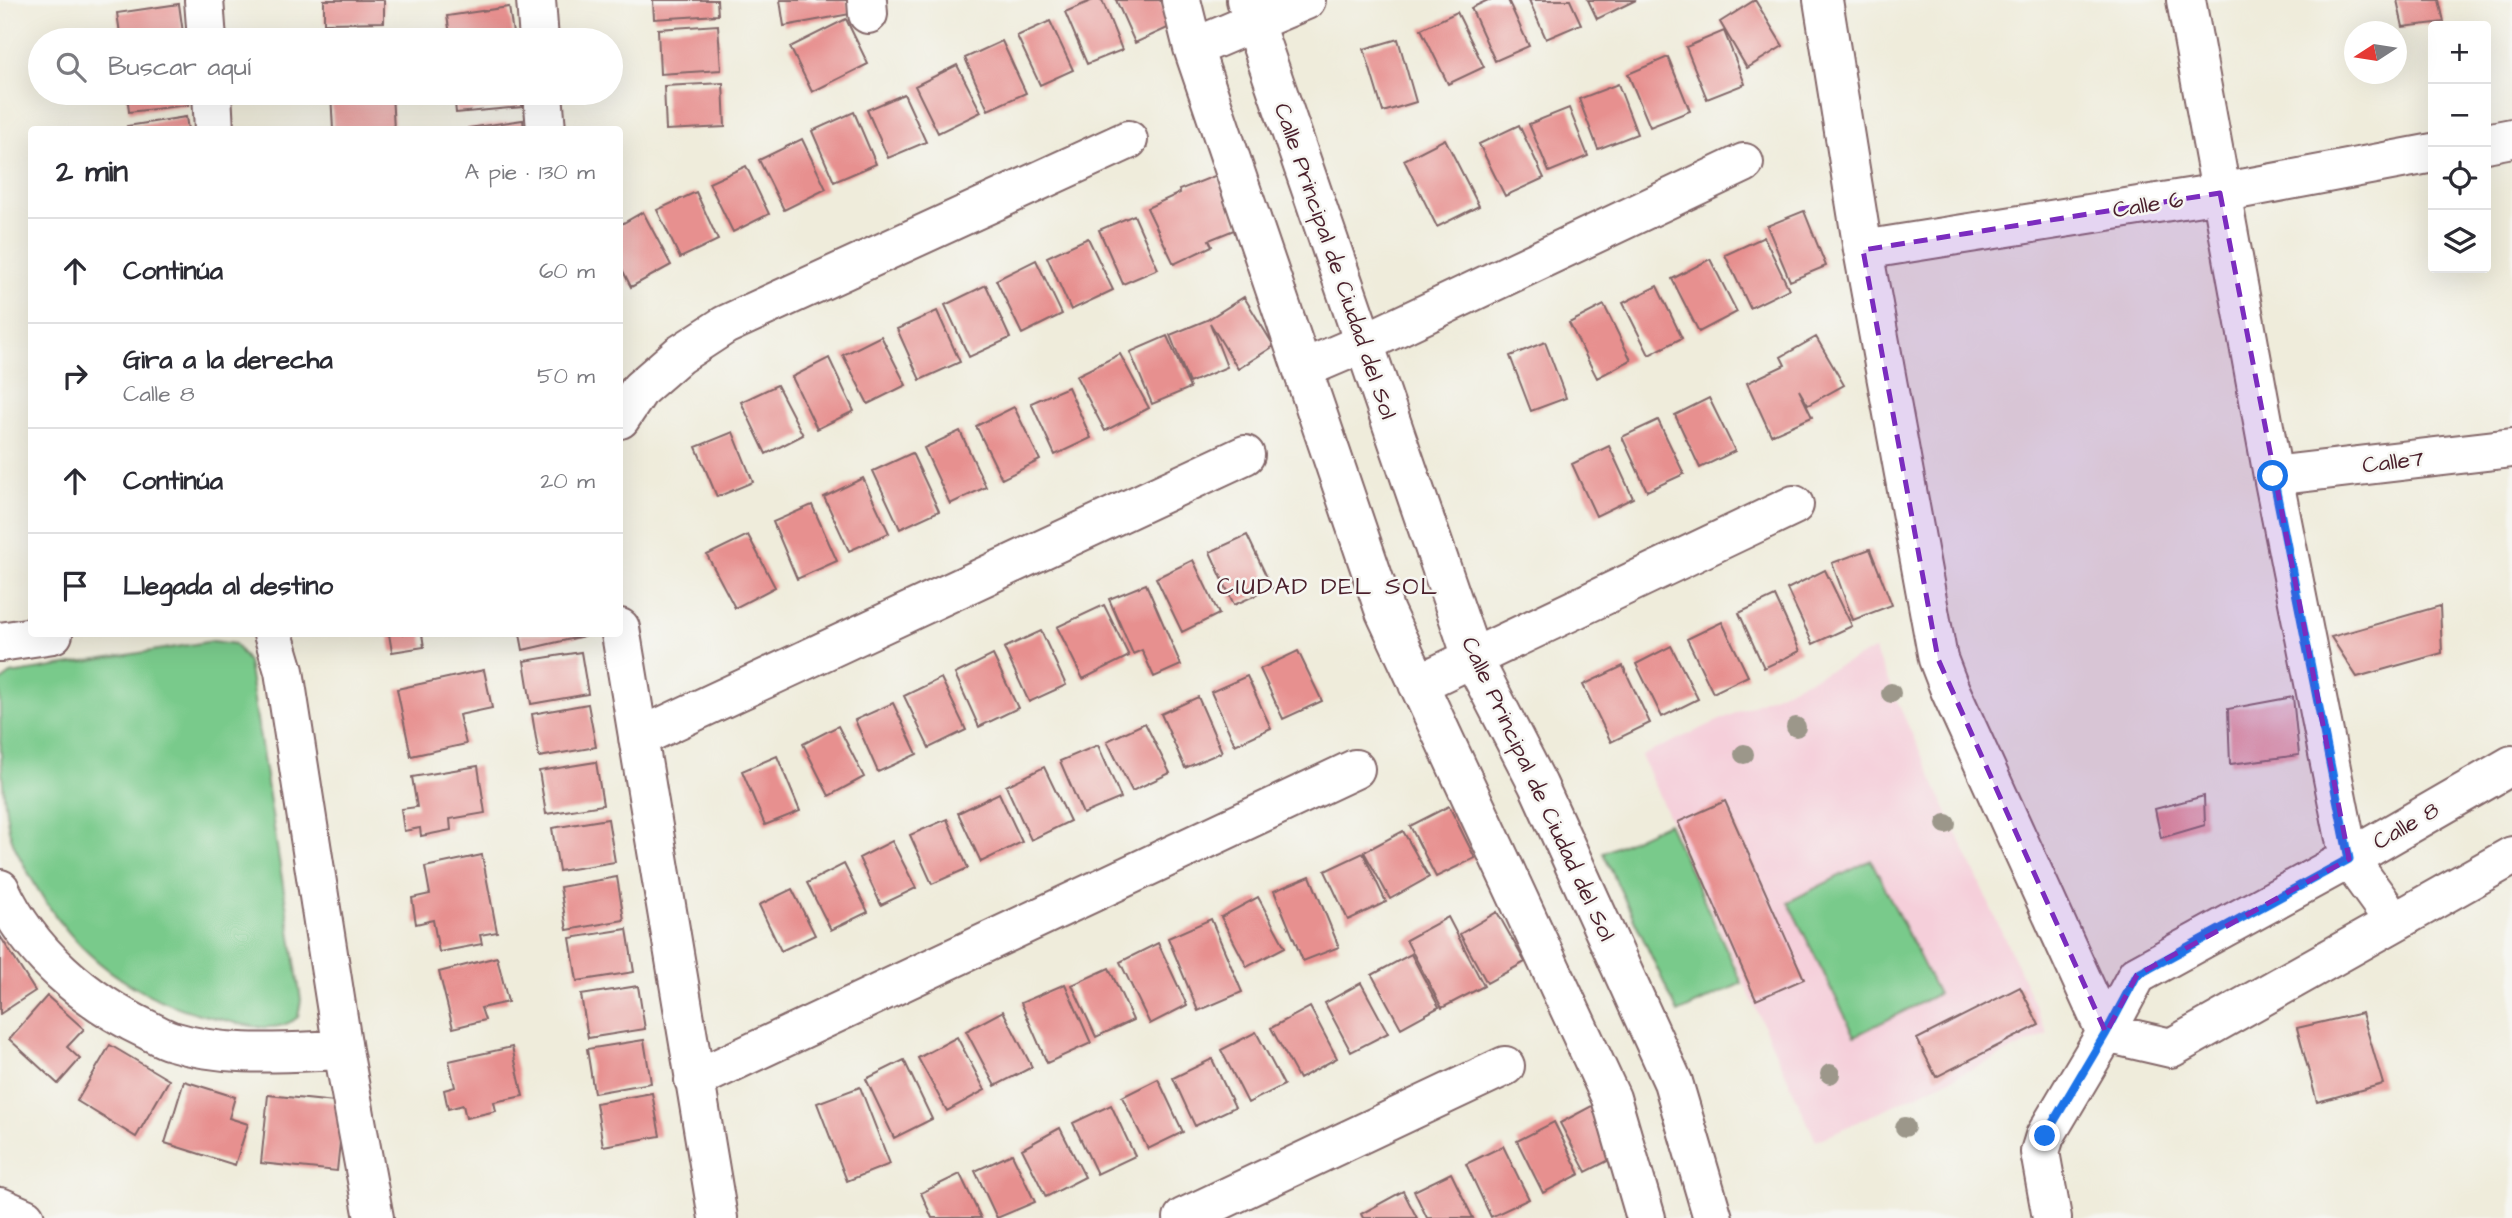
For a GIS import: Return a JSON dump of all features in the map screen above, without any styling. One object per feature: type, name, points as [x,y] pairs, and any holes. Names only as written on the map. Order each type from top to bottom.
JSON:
[{"type":"street","points":[[204,0],[206,28]]},
{"type":"street","points":[[536,0],[538,28]]},
{"type":"street","points":[[1181,0],[1193,48],[1385,612],[1611,1098],[1646,1218]]},
{"type":"street","points":[[1193,48],[1250,12],[1306,0]]},
{"type":"street","points":[[1823,0],[1863,250],[1938,659],[2106,1033],[2171,1048],[2512,856]]},
{"type":"street","points":[[2186,0],[2273,476],[2349,859],[2395,920]]},
{"type":"street","name":"Calle Principal de Ciudad del Sol","points":[[1250,12],[1472,657],[1538,785],[1673,1082],[1713,1218]]},
{"type":"street","points":[[213,105],[214,126]]},
{"type":"street","points":[[544,105],[546,126]]},
{"type":"street","points":[[2491,142],[2512,138]]},
{"type":"street","points":[[623,414],[640,389],[679,355],[725,325],[1128,141]]},
{"type":"street","name":"Calle 6","points":[[1863,250],[2220,193],[2428,154]]},
{"type":"street","points":[[1303,369],[1364,343],[1744,163]]},
{"type":"street","name":"Calle7","points":[[2273,476],[2512,447]]},
{"type":"street","points":[[638,738],[1245,455]]},
{"type":"street","points":[[1418,684],[1794,506]]},
{"type":"street","points":[[0,642],[33,637]]},
{"type":"street","points":[[274,637],[284,671],[343,1050],[374,1218]]},
{"type":"street","points":[[621,637],[718,1218]]},
{"type":"street","name":"Calle 8","points":[[2052,1218],[2040,1152],[2045,1136],[2137,975],[2349,859],[2512,765]]},
{"type":"street","points":[[694,1080],[1355,769]]},
{"type":"street","points":[[0,889],[40,950],[77,986],[118,1016],[172,1041],[243,1053],[343,1050]]},
{"type":"street","points":[[1183,1218],[1505,1066]]},
{"type":"street","points":[[0,1207],[25,1218]]},
{"type":"highlighted area","points":[[2220,193],[2349,859],[2137,975],[2106,1033],[1938,659],[1863,250]]},
{"type":"shaded area","points":[[1874,650],[2048,1034],[1816,1141],[1641,756]]},
{"type":"green space","points":[[213,641],[235,644],[248,662],[301,1000],[298,1017],[278,1026],[244,1025],[183,1009],[132,986],[110,971],[71,935],[53,913],[21,860],[9,830],[2,775],[0,682],[11,674]]},
{"type":"green space","points":[[1668,823],[1742,983],[1678,1013],[1603,853]]},
{"type":"green space","points":[[1871,860],[1938,994],[1855,1036],[1788,902]]},
{"type":"building","points":[[324,0],[384,0],[384,22],[324,23]]},
{"type":"building","points":[[653,0],[717,0],[718,15],[654,19]]},
{"type":"building","points":[[780,0],[847,0],[850,14],[784,26]]},
{"type":"building","points":[[1093,0],[1102,0],[1122,50],[1087,64],[1065,12]]},
{"type":"building","points":[[1116,0],[1160,0],[1172,26],[1135,43]]},
{"type":"building","points":[[1488,0],[1508,0],[1529,46],[1495,61],[1471,8]]},
{"type":"building","points":[[1529,0],[1570,0],[1581,24],[1546,39]]},
{"type":"building","points":[[1588,0],[1636,0],[1597,19]]},
{"type":"building","points":[[1755,0],[1783,46],[1747,68],[1720,22]]},
{"type":"building","points":[[2397,0],[2439,0],[2444,21],[2428,21],[2428,24],[2407,27],[2407,21],[2402,21]]},
{"type":"building","points":[[179,4],[182,28],[119,28],[117,13]]},
{"type":"building","points":[[509,7],[512,28],[449,28],[447,16]]},
{"type":"building","points":[[1457,12],[1484,67],[1448,84],[1421,29]]},
{"type":"building","points":[[846,19],[868,64],[812,92],[790,47]]},
{"type":"building","points":[[1050,21],[1073,70],[1040,85],[1017,36]]},
{"type":"building","points":[[718,25],[721,70],[660,74],[658,29]]},
{"type":"building","points":[[1724,31],[1745,84],[1707,99],[1686,47]]},
{"type":"building","points":[[1398,39],[1416,102],[1383,112],[1364,49]]},
{"type":"building","points":[[1002,41],[1026,93],[988,110],[965,58]]},
{"type":"building","points":[[1668,57],[1690,111],[1650,127],[1628,74]]},
{"type":"building","points":[[957,65],[981,112],[938,133],[915,86]]},
{"type":"building","points":[[723,83],[725,127],[666,130],[664,86]]},
{"type":"building","points":[[1618,84],[1637,134],[1598,149],[1579,99]]},
{"type":"building","points":[[904,94],[926,142],[888,158],[867,110]]},
{"type":"building","points":[[128,105],[189,105],[129,112]]},
{"type":"building","points":[[332,105],[393,105],[394,126],[333,126]]},
{"type":"building","points":[[455,105],[522,105],[522,107],[456,113]]},
{"type":"building","points":[[1569,108],[1588,156],[1549,172],[1529,124]]},
{"type":"building","points":[[854,112],[876,164],[834,182],[812,131]]},
{"type":"building","points":[[186,117],[187,126],[127,126]]},
{"type":"building","points":[[523,120],[524,126],[482,126]]},
{"type":"building","points":[[1519,125],[1544,178],[1505,196],[1479,144]]},
{"type":"building","points":[[802,139],[826,189],[784,210],[759,160]]},
{"type":"building","points":[[1445,139],[1479,206],[1437,227],[1404,160]]},
{"type":"building","points":[[746,166],[769,214],[733,232],[709,183]]},
{"type":"building","points":[[1217,175],[1239,228],[1209,240],[1212,246],[1174,264],[1147,208],[1180,193],[1179,190]]},
{"type":"building","points":[[696,192],[718,240],[680,258],[657,210]]},
{"type":"building","points":[[1804,211],[1826,266],[1790,281],[1767,226]]},
{"type":"building","points":[[643,212],[671,265],[631,287],[623,271],[623,223]]},
{"type":"building","points":[[1134,215],[1158,269],[1123,284],[1099,230]]},
{"type":"building","points":[[1764,237],[1789,289],[1750,308],[1725,255]]},
{"type":"building","points":[[1088,238],[1113,290],[1071,310],[1047,257]]},
{"type":"building","points":[[1710,259],[1737,312],[1699,332],[1672,279]]},
{"type":"building","points":[[1036,260],[1062,314],[1022,334],[996,280]]},
{"type":"building","points":[[986,285],[1010,338],[969,357],[945,305]]},
{"type":"building","points":[[1657,286],[1682,338],[1649,355],[1623,303]]},
{"type":"building","points":[[1244,297],[1274,346],[1238,369],[1210,323],[1227,367],[1189,383],[1170,335],[1207,320]]},
{"type":"building","points":[[1604,305],[1631,360],[1597,378],[1569,323]]},
{"type":"building","points":[[937,311],[960,362],[920,380],[897,329]]},
{"type":"building","points":[[881,336],[906,385],[868,404],[843,355]]},
{"type":"building","points":[[1167,336],[1190,388],[1152,404],[1130,352]]},
{"type":"building","points":[[1816,337],[1844,385],[1808,405],[1799,390],[1812,417],[1771,435],[1747,383],[1785,365],[1781,357]]},
{"type":"building","points":[[1545,342],[1566,398],[1531,411],[1510,356]]},
{"type":"building","points":[[1120,354],[1149,408],[1105,431],[1076,376]]},
{"type":"building","points":[[829,358],[854,411],[817,429],[792,377]]},
{"type":"building","points":[[777,385],[803,435],[766,454],[741,402]]},
{"type":"building","points":[[1068,387],[1091,438],[1055,455],[1031,403]]},
{"type":"building","points":[[1709,398],[1735,451],[1700,468],[1675,415]]},
{"type":"building","points":[[1014,407],[1040,460],[1002,479],[976,426]]},
{"type":"building","points":[[1658,420],[1684,474],[1647,491],[1622,437]]},
{"type":"building","points":[[960,431],[986,487],[950,504],[924,448]]},
{"type":"building","points":[[733,432],[753,482],[717,497],[696,447]]},
{"type":"building","points":[[1609,446],[1633,498],[1596,516],[1572,464]]},
{"type":"building","points":[[912,453],[939,511],[900,529],[873,471]]},
{"type":"building","points":[[863,478],[889,533],[849,551],[824,497]]},
{"type":"building","points":[[812,505],[837,561],[797,579],[773,522]]},
{"type":"building","points":[[748,535],[775,587],[735,608],[707,555]]},
{"type":"building","points":[[1247,535],[1272,588],[1234,605],[1210,552]]},
{"type":"building","points":[[1870,549],[1892,605],[1853,620],[1832,563]]},
{"type":"building","points":[[1193,560],[1219,614],[1182,632],[1156,578]]},
{"type":"building","points":[[1825,570],[1852,626],[1813,644],[1787,589]]},
{"type":"building","points":[[1146,584],[1181,665],[1154,677],[1142,650],[1133,654],[1109,599]]},
{"type":"building","points":[[1775,596],[1800,651],[1764,668],[1739,613]]},
{"type":"building","points":[[1104,605],[1129,656],[1083,679],[1057,627]]},
{"type":"building","points":[[2440,606],[2442,653],[2357,677],[2331,637]]},
{"type":"building","points":[[1722,622],[1748,676],[1713,693],[1687,639]]},
{"type":"building","points":[[1041,631],[1066,685],[1029,702],[1004,648]]},
{"type":"building","points":[[390,637],[422,637],[424,647],[392,652]]},
{"type":"building","points":[[521,637],[580,637],[523,650]]},
{"type":"building","points":[[1671,646],[1698,699],[1662,717],[1636,664]]},
{"type":"building","points":[[1298,651],[1322,701],[1283,719],[1260,669]]},
{"type":"building","points":[[581,652],[588,694],[531,704],[524,661]]},
{"type":"building","points":[[993,655],[1018,708],[979,727],[955,674]]},
{"type":"building","points":[[1623,666],[1650,723],[1611,742],[1583,685]]},
{"type":"building","points":[[484,670],[492,708],[459,715],[466,744],[411,756],[397,689]]},
{"type":"building","points":[[1247,676],[1271,728],[1235,745],[1211,692]]},
{"type":"building","points":[[941,678],[966,730],[929,748],[904,696]]},
{"type":"building","points":[[1198,697],[1222,752],[1185,768],[1161,714]]},
{"type":"building","points":[[2293,697],[2299,755],[2230,764],[2228,709]]},
{"type":"building","points":[[893,703],[917,754],[878,772],[855,720]]},
{"type":"building","points":[[588,704],[596,747],[539,757],[532,714]]},
{"type":"building","points":[[1145,723],[1170,773],[1132,791],[1107,741]]},
{"type":"building","points":[[838,726],[864,777],[829,796],[803,744]]},
{"type":"building","points":[[1098,745],[1121,798],[1083,814],[1060,761]]},
{"type":"building","points":[[777,756],[800,811],[765,825],[742,771]]},
{"type":"building","points":[[596,762],[603,805],[546,814],[539,771]]},
{"type":"building","points":[[478,766],[485,813],[450,819],[451,830],[421,836],[420,828],[404,831],[401,809],[417,807],[412,777]]},
{"type":"building","points":[[1044,767],[1070,821],[1031,840],[1006,786]]},
{"type":"building","points":[[999,793],[1022,842],[981,862],[958,813]]},
{"type":"building","points":[[2204,796],[2205,825],[2161,838],[2155,809]]},
{"type":"building","points":[[1725,801],[1804,979],[1756,1000],[1678,822]]},
{"type":"building","points":[[1449,806],[1475,858],[1436,877],[1410,826]]},
{"type":"building","points":[[608,819],[615,862],[559,871],[552,828]]},
{"type":"building","points":[[947,819],[968,868],[932,884],[910,835]]},
{"type":"building","points":[[1403,831],[1429,877],[1390,899],[1364,852]]},
{"type":"building","points":[[892,841],[916,888],[881,905],[859,858]]},
{"type":"building","points":[[1363,853],[1386,902],[1348,920],[1325,871]]},
{"type":"building","points":[[482,855],[497,932],[480,935],[482,944],[439,952],[433,920],[416,924],[412,898],[430,894],[425,867]]},
{"type":"building","points":[[844,864],[868,912],[831,930],[807,883]]},
{"type":"building","points":[[1310,876],[1339,947],[1303,961],[1274,891]]},
{"type":"building","points":[[617,877],[624,920],[567,930],[560,887]]},
{"type":"building","points":[[792,889],[815,935],[781,951],[759,905]]},
{"type":"building","points":[[1258,897],[1285,947],[1247,967],[1221,917]]},
{"type":"building","points":[[1497,912],[1525,962],[1487,983],[1460,934]]},
{"type":"building","points":[[1448,917],[1484,986],[1442,1008],[1406,940]]},
{"type":"building","points":[[1211,919],[1242,992],[1198,1011],[1168,938]]},
{"type":"building","points":[[627,929],[634,972],[577,981],[570,938]]},
{"type":"building","points":[[0,936],[35,991],[0,1014]]},
{"type":"building","points":[[1158,943],[1187,1005],[1150,1024],[1120,962]]},
{"type":"building","points":[[1411,954],[1439,1007],[1401,1028],[1372,975]]},
{"type":"building","points":[[497,957],[508,1002],[481,1008],[485,1020],[453,1028],[439,972]]},
{"type":"building","points":[[1109,968],[1133,1020],[1096,1037],[1072,985]]},
{"type":"building","points":[[1361,983],[1388,1033],[1351,1052],[1325,1003]]},
{"type":"building","points":[[1065,984],[1091,1043],[1047,1063],[1021,1003]]},
{"type":"building","points":[[638,986],[645,1029],[588,1038],[581,995]]},
{"type":"building","points":[[2020,987],[2039,1025],[1936,1077],[1917,1039]]},
{"type":"building","points":[[47,996],[84,1029],[67,1047],[80,1059],[58,1084],[9,1039]]},
{"type":"building","points":[[1310,1007],[1337,1058],[1299,1079],[1271,1028]]},
{"type":"building","points":[[1003,1011],[1032,1067],[995,1086],[966,1031]]},
{"type":"building","points":[[2362,1013],[2383,1084],[2317,1102],[2297,1028]]},
{"type":"building","points":[[1256,1032],[1284,1085],[1248,1103],[1221,1050]]},
{"type":"building","points":[[957,1037],[985,1090],[947,1111],[918,1058]]},
{"type":"building","points":[[644,1040],[651,1083],[594,1093],[587,1049]]},
{"type":"building","points":[[110,1045],[169,1080],[136,1137],[77,1101]]},
{"type":"building","points":[[512,1047],[523,1096],[494,1102],[496,1111],[466,1118],[463,1105],[448,1109],[444,1090],[455,1087],[449,1061]]},
{"type":"building","points":[[1212,1059],[1235,1107],[1195,1126],[1173,1078]]},
{"type":"building","points":[[904,1060],[932,1119],[894,1138],[866,1079]]},
{"type":"building","points":[[1158,1079],[1183,1132],[1148,1149],[1122,1097]]},
{"type":"building","points":[[184,1081],[235,1097],[229,1118],[248,1124],[235,1165],[165,1143]]},
{"type":"building","points":[[860,1087],[890,1164],[847,1181],[817,1103]]},
{"type":"building","points":[[652,1093],[660,1136],[603,1146],[596,1103]]},
{"type":"building","points":[[268,1095],[344,1103],[337,1171],[261,1163]]},
{"type":"building","points":[[1601,1101],[1627,1151],[1586,1172],[1560,1123]]},
{"type":"building","points":[[1111,1105],[1135,1156],[1097,1174],[1073,1123]]},
{"type":"building","points":[[1554,1122],[1580,1174],[1543,1193],[1517,1141]]},
{"type":"building","points":[[1060,1128],[1085,1177],[1046,1197],[1022,1149]]},
{"type":"building","points":[[1503,1146],[1529,1199],[1491,1217],[1466,1164]]},
{"type":"building","points":[[1012,1154],[1035,1202],[997,1218],[975,1171]]},
{"type":"building","points":[[1451,1173],[1473,1218],[1427,1218],[1414,1191]]},
{"type":"building","points":[[960,1174],[981,1218],[932,1218],[921,1193]]},
{"type":"building","points":[[1403,1191],[1417,1218],[1363,1218],[1361,1214]]},
{"type":"district","name":"CIUDAD DEL SOL","points":[[1328,587]]},
{"type":"route","points":[[2045,1136],[2137,975],[2349,859],[2273,476]]}]
